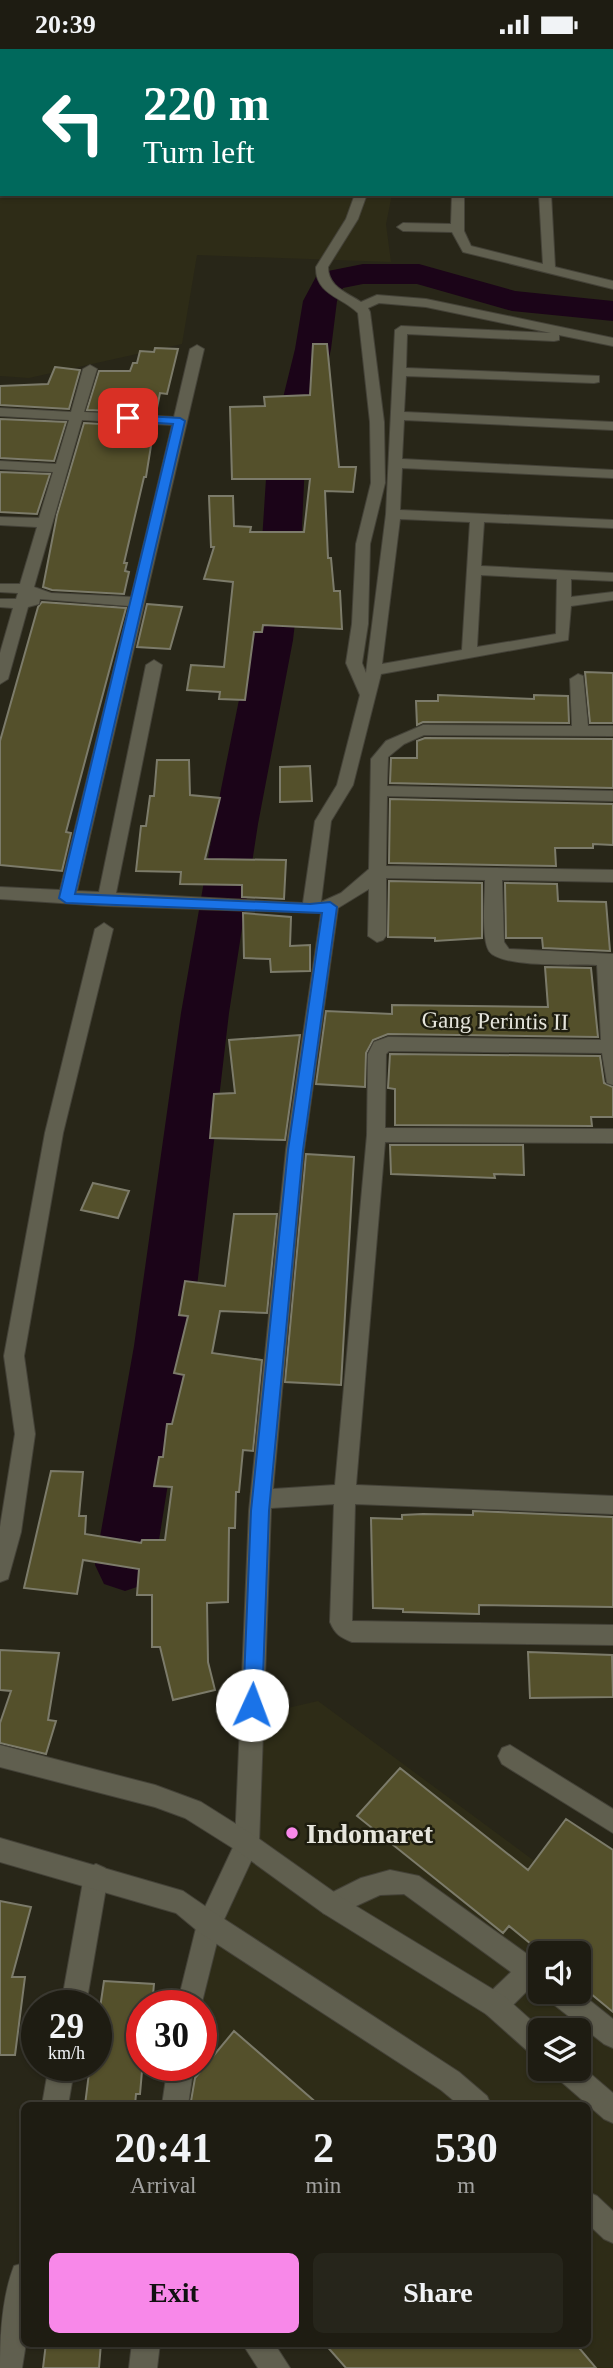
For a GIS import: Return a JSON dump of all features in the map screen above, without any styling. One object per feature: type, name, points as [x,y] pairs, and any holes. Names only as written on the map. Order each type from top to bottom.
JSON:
[{"type":"street","points":[[360,196],[352,219],[322,267],[320,276],[324,283],[364,312],[377,422],[378,483],[363,544],[360,624],[354,663],[366,692]]},
{"type":"street","points":[[458,196],[458,228],[461,244],[467,249],[613,285]]},
{"type":"street","points":[[545,196],[549,269]]},
{"type":"street","points":[[403,227],[458,228]]},
{"type":"street","points":[[360,307],[377,299],[426,303],[613,342]]},
{"type":"street","points":[[193,1990],[209,1924],[247,1844],[262,1499],[320,908],[323,821],[345,785],[366,692],[374,670],[393,514],[401,330],[554,337]]},
{"type":"street","points":[[66,898],[197,349]]},
{"type":"street","points":[[1,675],[90,369]]},
{"type":"street","points":[[400,372],[594,379]]},
{"type":"street","points":[[0,412],[180,421]]},
{"type":"street","points":[[398,416],[613,426]]},
{"type":"street","points":[[395,463],[613,474]]},
{"type":"street","points":[[0,465],[62,468]]},
{"type":"street","points":[[393,514],[613,524]]},
{"type":"street","points":[[469,652],[477,517]]},
{"type":"street","points":[[0,521],[46,523]]},
{"type":"street","points":[[474,570],[613,577]]},
{"type":"street","points":[[374,670],[563,636],[564,575]]},
{"type":"street","points":[[0,588],[24,596],[135,601]]},
{"type":"street","points":[[0,603],[24,596]]},
{"type":"street","points":[[564,602],[613,596]]},
{"type":"street","points":[[106,900],[154,665]]},
{"type":"street","points":[[578,679],[580,730]]},
{"type":"street","points":[[377,936],[379,759],[382,751],[423,730],[613,731]]},
{"type":"street","points":[[379,791],[613,796]]},
{"type":"street","points":[[0,893],[320,908],[356,893],[376,872],[613,876]]},
{"type":"street","points":[[493,875],[497,949],[505,955],[609,960],[613,1078]]},
{"type":"street","points":[[0,1572],[10,1532],[25,1434],[14,1356],[54,1133],[104,929]]},
{"type":"street","name":"Gang Perintis II","points":[[380,1048],[388,1044],[610,1047]]},
{"type":"street","points":[[380,1048],[377,1054],[376,1135],[345,1494],[341,1622],[345,1629],[352,1632],[613,1635]]},
{"type":"street","points":[[376,1135],[613,1136]]},
{"type":"street","points":[[262,1499],[345,1494],[613,1505]]},
{"type":"street","points":[[0,1756],[193,1810],[247,1844],[331,1905],[495,2005],[528,2034]]},
{"type":"street","points":[[510,1756],[613,1822]]},
{"type":"street","points":[[0,1850],[96,1875],[183,1903],[209,1924],[440,2075],[474,2102]]},
{"type":"street","points":[[76,1990],[96,1875]]},
{"type":"street","points":[[331,1905],[383,1881],[396,1879],[410,1884],[528,1970]]},
{"type":"street","points":[[495,2005],[528,1980]]},
{"type":"street","points":[[574,2004],[613,2035]]},
{"type":"street","points":[[56,2102],[59,2081]]},
{"type":"street","points":[[175,2102],[179,2081]]},
{"type":"street","points":[[580,2081],[613,2110]]},
{"type":"street","points":[[591,2208],[613,2230]]},
{"type":"street","points":[[8,2368],[21,2293]]},
{"type":"street","points":[[143,2368],[146,2347]]},
{"type":"street","points":[[259,2347],[276,2368]]},
{"type":"shaded area","points":[[0,196],[392,196],[386,224],[391,262],[197,255],[182,344],[29,378],[0,376]]},
{"type":"shaded area","points":[[318,1701],[613,1919],[613,2368],[455,2368],[435,2347],[591,2347],[591,2102],[186,2102],[189,2081],[217,2081],[217,1990],[204,1990],[209,1963],[251,1832],[253,1716]]},
{"type":"building","points":[[313,344],[327,344],[339,467],[356,467],[353,492],[325,491],[328,558],[331,558],[334,591],[340,591],[342,629],[263,625],[262,632],[254,632],[245,700],[219,699],[220,692],[187,690],[191,665],[224,667],[233,582],[204,579],[214,547],[211,547],[209,496],[233,496],[234,526],[251,527],[250,532],[304,532],[310,479],[232,479],[230,407],[265,406],[264,397],[310,395]]},
{"type":"building","points":[[155,348],[178,349],[167,394],[160,393],[156,413],[87,410],[99,371],[130,371],[133,363],[137,363],[140,351],[154,352]]},
{"type":"building","points":[[55,367],[80,370],[69,409],[0,405],[0,386],[48,384]]},
{"type":"building","points":[[0,419],[66,422],[54,461],[0,458]]},
{"type":"building","points":[[84,423],[154,427],[146,477],[124,563],[127,563],[125,571],[129,572],[124,594],[52,590],[43,587],[57,515]]},
{"type":"building","points":[[0,472],[50,474],[37,514],[0,512]]},
{"type":"building","points":[[42,602],[126,608],[66,832],[71,833],[62,871],[0,865],[0,741],[38,607]]},
{"type":"building","points":[[147,604],[182,607],[170,649],[137,647]]},
{"type":"building","points":[[585,672],[613,673],[613,723],[590,723]]},
{"type":"building","points":[[438,695],[534,699],[534,695],[568,696],[569,723],[423,722],[417,725],[416,701],[438,701]]},
{"type":"building","points":[[425,738],[613,739],[613,788],[390,783],[391,758],[417,758],[417,741]]},
{"type":"building","points":[[157,760],[189,760],[190,795],[220,798],[205,859],[286,860],[284,899],[242,897],[242,885],[180,884],[181,872],[136,871],[141,826],[146,826],[150,796],[154,796]]},
{"type":"building","points":[[310,766],[312,801],[280,802],[280,767]]},
{"type":"building","points":[[390,799],[613,804],[613,845],[555,848],[556,866],[389,863]]},
{"type":"building","points":[[389,881],[482,883],[482,938],[435,941],[435,938],[388,937]]},
{"type":"building","points":[[505,883],[557,884],[558,901],[606,902],[610,951],[543,948],[542,938],[506,938]]},
{"type":"building","points":[[243,913],[291,917],[290,946],[310,945],[310,971],[271,972],[270,959],[244,958]]},
{"type":"building","points":[[545,967],[591,968],[598,1037],[388,1034],[373,1040],[366,1053],[365,1087],[316,1084],[326,1011],[392,1014],[392,1005],[548,1007]]},
{"type":"building","points":[[300,1035],[285,1140],[210,1138],[214,1094],[235,1093],[229,1040]]},
{"type":"building","points":[[390,1054],[600,1056],[604,1083],[613,1087],[613,1117],[591,1117],[592,1126],[395,1125],[395,1089],[388,1088]]},
{"type":"building","points":[[390,1145],[523,1145],[524,1175],[494,1174],[495,1178],[391,1174]]},
{"type":"building","points":[[306,1154],[354,1157],[341,1385],[285,1382]]},
{"type":"building","points":[[93,1183],[129,1191],[118,1218],[81,1210]]},
{"type":"building","points":[[234,1214],[277,1214],[267,1313],[220,1311],[212,1353],[262,1360],[253,1451],[243,1450],[239,1492],[236,1492],[235,1528],[229,1528],[228,1602],[207,1603],[208,1662],[215,1690],[173,1700],[160,1647],[152,1647],[152,1595],[137,1595],[139,1569],[83,1560],[77,1594],[24,1588],[51,1471],[83,1472],[79,1516],[86,1516],[85,1534],[141,1543],[142,1540],[165,1540],[172,1487],[154,1486],[159,1457],[163,1457],[167,1424],[172,1424],[184,1375],[174,1373],[188,1316],[179,1315],[185,1281],[225,1286]]},
{"type":"building","points":[[473,1511],[613,1517],[613,1607],[479,1605],[479,1614],[403,1612],[403,1609],[373,1608],[371,1518],[402,1519],[402,1515],[423,1514],[473,1515]]},
{"type":"building","points":[[0,1650],[59,1653],[48,1720],[56,1721],[46,1754],[0,1743],[0,1723],[11,1691],[0,1690]]},
{"type":"building","points":[[528,1652],[612,1655],[613,1697],[530,1698]]},
{"type":"building","points":[[400,1768],[528,1870],[566,1819],[613,1850],[613,2012],[591,1994],[591,1941],[528,1942],[509,1926],[503,1933],[357,1816]]},
{"type":"building","points":[[0,1901],[31,1907],[12,1977],[25,1977],[23,1990],[21,1990],[15,2055],[0,2055]]},
{"type":"building","points":[[104,1981],[154,1984],[153,1990],[126,1990],[126,2081],[141,2081],[140,2094],[136,2094],[135,2102],[85,2102],[88,2081],[112,2081],[112,1990],[103,1990]]},
{"type":"building","points":[[234,2031],[316,2102],[192,2102],[194,2081],[217,2081],[217,2051]]},
{"type":"building","points":[[46,2347],[101,2347],[99,2368],[43,2368]]},
{"type":"building","points":[[328,2347],[578,2347],[596,2368],[346,2368]]},
{"type":"waterway","points":[[125,1565],[162,1346],[205,1013],[236,824],[272,640],[279,588],[286,463],[313,349],[320,301],[330,280],[363,274],[419,274],[512,301],[613,311]]},
{"type":"place","name":"Indomaret","points":[[292,1833]]},
{"type":"route","points":[[128,418],[180,421],[66,898],[310,909],[330,907],[295,1150],[260,1511],[252,1705]]}]
